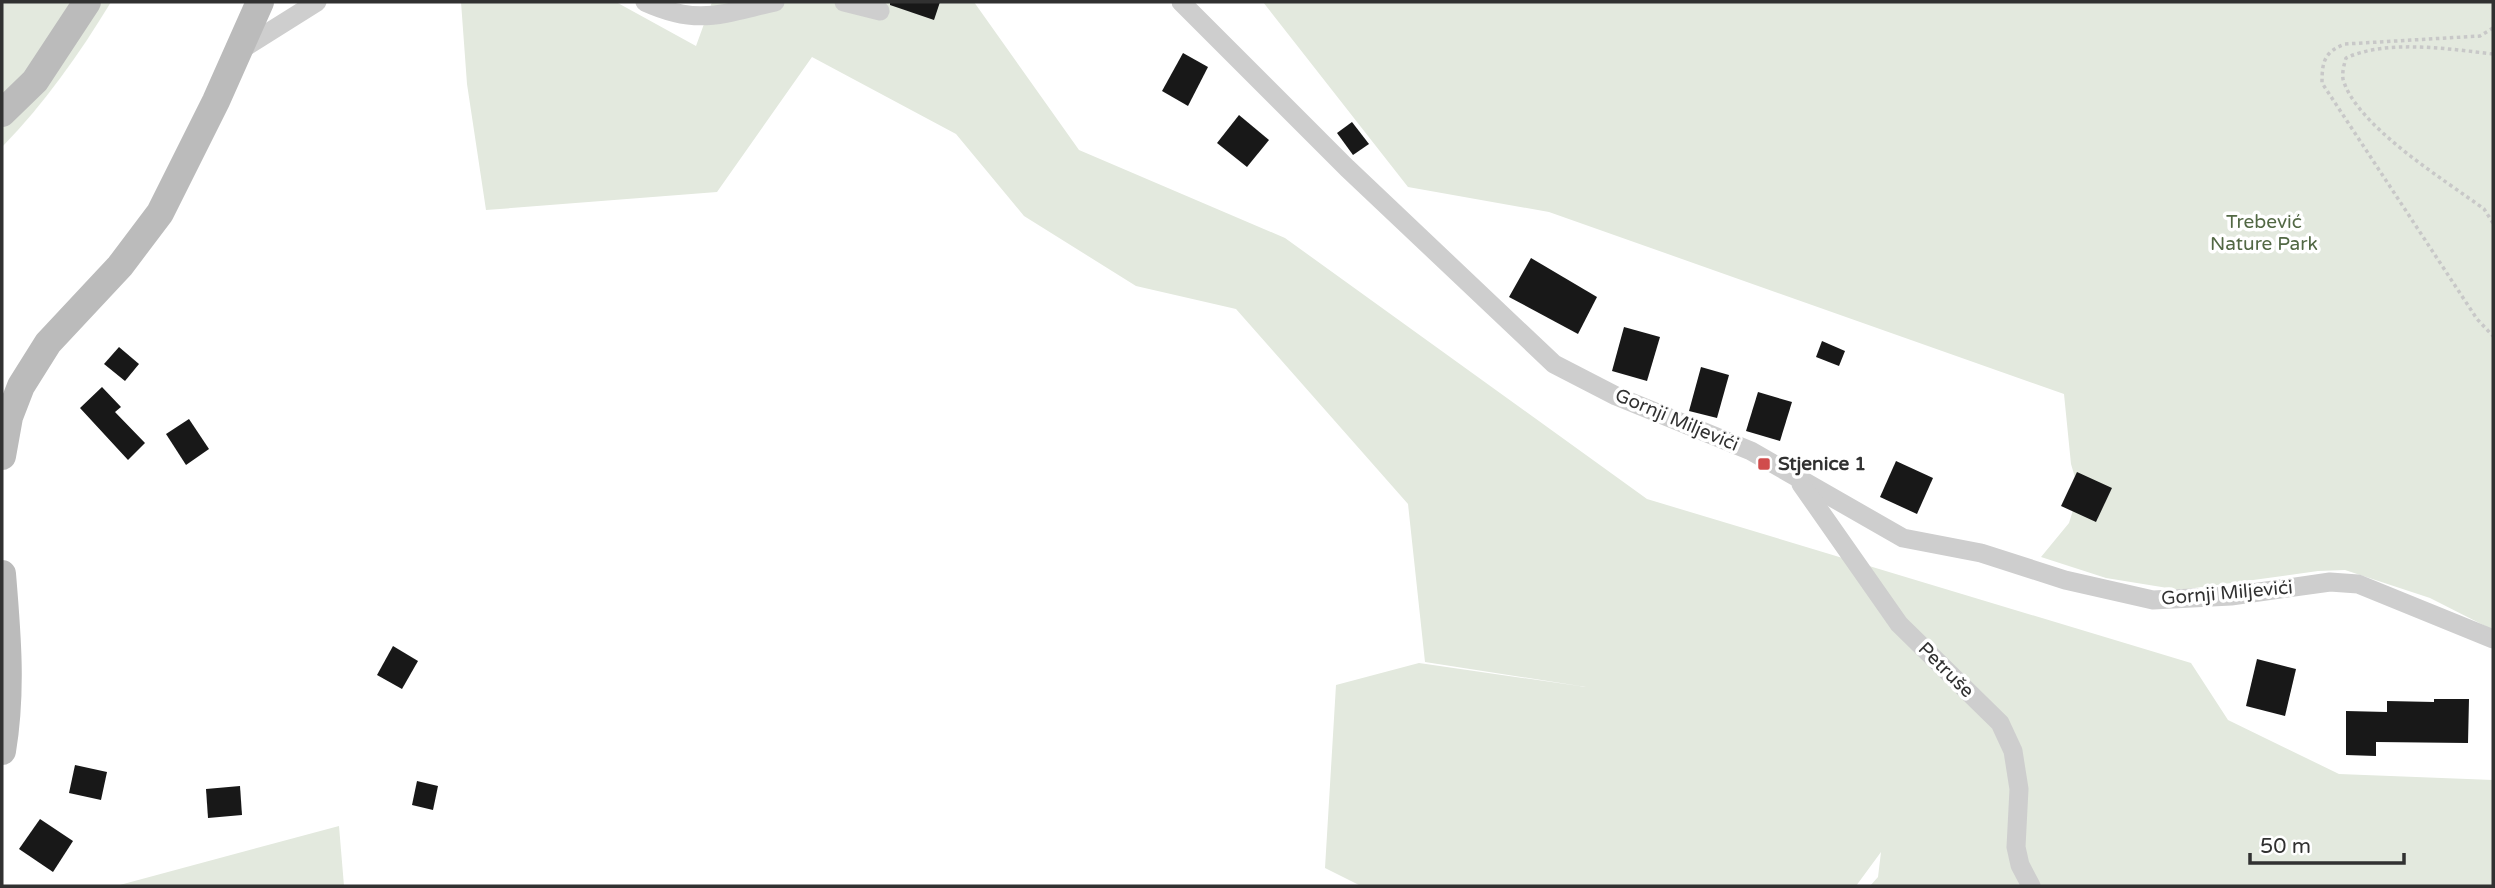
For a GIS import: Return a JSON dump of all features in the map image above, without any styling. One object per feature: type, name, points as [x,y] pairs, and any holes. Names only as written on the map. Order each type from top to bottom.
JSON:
[{"type":"main road","points":[[2,113],[35,81],[87,2]]},
{"type":"main road","points":[[2,456],[9,417],[21,386],[48,343],[120,266],[160,213],[260,2]]},
{"type":"main road","points":[[2,573],[9,666],[7,723],[2,751]]},
{"type":"street","points":[[239,51],[317,2]]},
{"type":"street","points":[[645,2],[685,17],[715,15],[775,2]]},
{"type":"street","points":[[844,2],[880,11]]},
{"type":"street","name":"Gornji Miljevići","points":[[1181,2],[1347,168],[1554,364],[1616,396],[1751,451],[1903,538],[1981,553],[2077,583],[2153,600],[2231,596],[2330,582],[2358,584],[2493,639]]},
{"type":"street","name":"Petruše","points":[[1796,477],[1899,624],[2000,723],[2013,751],[2019,789],[2016,847],[2020,865],[2031,886]]},
{"type":"path","points":[[2493,28],[2480,36],[2345,44],[2330,50],[2322,64],[2322,83],[2334,105],[2477,319],[2493,336]]},
{"type":"path","points":[[2493,54],[2428,47],[2360,51],[2346,58],[2342,76],[2349,93],[2374,126],[2484,209],[2493,223]]},
{"type":"green space","points":[[2,2],[111,2],[61,78],[2,147]]},
{"type":"green space","points":[[461,2],[616,2],[696,46],[712,2],[974,2],[1079,150],[1285,238],[1647,499],[2191,663],[2228,720],[2339,774],[2493,780],[2493,886],[1870,886],[1878,877],[1881,852],[1856,886],[1361,886],[1325,868],[1336,685],[1419,663],[1586,687],[1425,662],[1408,504],[1236,309],[1136,286],[1024,216],[956,134],[812,57],[717,192],[486,210],[467,84]]},
{"type":"green space","name":"Trebević Nature Park","points":[[1263,2],[2493,2],[2493,630],[2430,598],[2345,570],[2318,571],[2180,590],[2106,578],[2041,557],[2069,523],[2079,491],[2071,464],[2064,394],[1549,212],[1408,187]]},
{"type":"green space","points":[[339,826],[344,886],[116,886]]},
{"type":"building","points":[[890,2],[940,2],[934,20],[890,5]]},
{"type":"building","points":[[1183,53],[1208,67],[1188,106],[1162,91]]},
{"type":"building","points":[[1239,115],[1269,140],[1247,167],[1217,143]]},
{"type":"building","points":[[1352,122],[1369,144],[1353,155],[1337,133]]},
{"type":"building","points":[[1531,258],[1597,297],[1578,334],[1509,297]]},
{"type":"building","points":[[1624,327],[1660,337],[1647,381],[1612,371]]},
{"type":"building","points":[[1822,341],[1845,351],[1839,366],[1816,357]]},
{"type":"building","points":[[119,347],[139,364],[125,381],[104,364]]},
{"type":"building","points":[[1701,367],[1729,375],[1717,418],[1689,411]]},
{"type":"building","points":[[102,387],[121,407],[115,412],[145,443],[128,460],[80,408]]},
{"type":"building","points":[[1758,392],[1792,402],[1780,441],[1746,431]]},
{"type":"building","points":[[189,419],[209,449],[186,465],[166,434]]},
{"type":"building","points":[[1896,461],[1933,478],[1917,514],[1880,497]]},
{"type":"building","points":[[2077,472],[2112,488],[2096,522],[2061,506]]},
{"type":"building","points":[[393,646],[418,661],[402,689],[377,675]]},
{"type":"building","points":[[2257,659],[2296,669],[2285,716],[2246,706]]},
{"type":"building","points":[[2434,699],[2469,699],[2468,743],[2376,742],[2376,756],[2346,755],[2346,711],[2387,712],[2387,701],[2434,702]]},
{"type":"building","points":[[75,765],[107,772],[101,800],[69,793]]},
{"type":"building","points":[[417,781],[438,786],[433,810],[412,805]]},
{"type":"building","points":[[240,786],[242,815],[208,818],[206,789]]},
{"type":"building","points":[[40,819],[73,841],[53,872],[19,849]]},
{"type":"place","name":"Stjenice 1","points":[[1764,464]]}]
